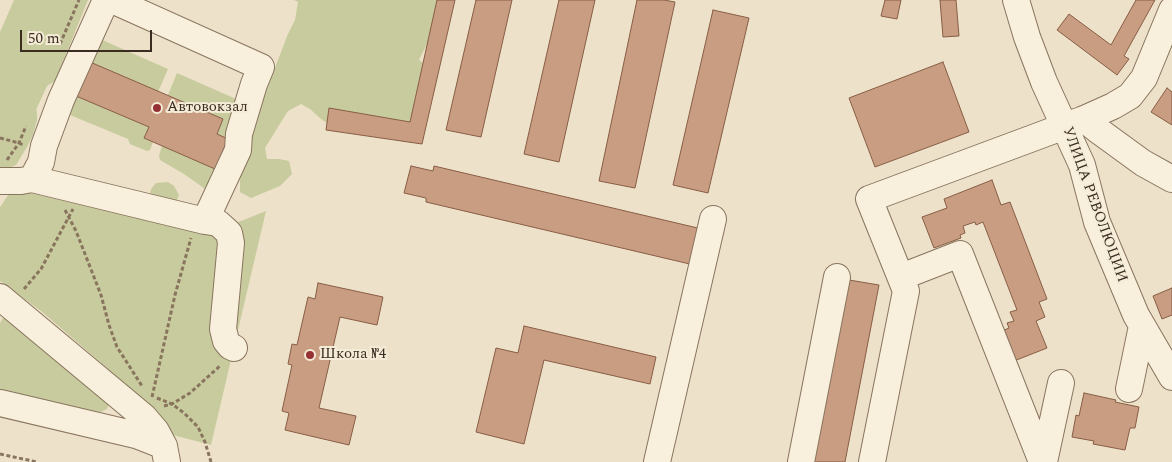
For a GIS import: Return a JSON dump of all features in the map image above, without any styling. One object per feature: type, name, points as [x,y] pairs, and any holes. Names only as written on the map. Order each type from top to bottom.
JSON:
[{"type":"street","points":[[42,175],[44,146],[61,100],[106,0]]},
{"type":"street","points":[[112,0],[262,67],[254,84],[239,134],[238,150],[198,227]]},
{"type":"street","name":"УЛИЦА РЕВОЛЮЦИИ","points":[[1016,0],[1026,37],[1044,82],[1075,123],[1082,165],[1097,222],[1136,315],[1172,377]]},
{"type":"street","points":[[872,462],[906,291],[869,199],[1075,123],[1130,96],[1144,78],[1172,10]]},
{"type":"street","points":[[1075,123],[1099,131],[1143,163],[1172,179]]},
{"type":"street","points":[[0,181],[21,181],[42,175],[198,227],[218,223],[229,233],[232,243],[223,330],[226,341],[230,346],[230,353]]},
{"type":"street","points":[[657,462],[713,219]]},
{"type":"street","points":[[900,277],[960,254],[1043,462]]},
{"type":"street","points":[[801,462],[837,277]]},
{"type":"street","points":[[11,294],[149,407],[156,431],[166,454]]},
{"type":"street","points":[[1129,389],[1142,326]]},
{"type":"street","points":[[1043,462],[1061,383]]},
{"type":"street","points":[[0,403],[136,435],[166,454]]},
{"type":"path","points":[[0,138],[19,143],[29,149],[42,175],[69,216],[101,295],[108,325],[117,347],[145,390],[149,407]]},
{"type":"path","points":[[11,294],[41,269],[76,204]]},
{"type":"path","points":[[149,407],[175,295],[198,227]]},
{"type":"path","points":[[149,407],[159,408],[172,404],[214,372],[230,353]]},
{"type":"path","points":[[149,407],[172,404],[184,413],[198,427],[206,442],[211,462]]},
{"type":"path","points":[[0,454],[37,462]]},
{"type":"green space","points":[[14,0],[88,0],[55,81],[47,86],[36,110],[37,120],[33,135],[16,165],[6,169],[0,168],[0,32]]},
{"type":"green space","points":[[294,0],[443,0],[435,34],[427,44],[419,60],[430,68],[416,131],[327,123],[301,104],[288,111],[265,148],[267,159],[289,161],[292,174],[280,186],[251,198],[240,192],[240,180],[261,104],[295,20],[298,2]]},
{"type":"green space","points":[[100,39],[168,69],[158,92],[90,62]]},
{"type":"green space","points":[[177,73],[236,99],[235,146],[208,191],[160,160],[159,156],[162,146],[215,168],[217,134],[223,119],[168,95]]},
{"type":"green space","points":[[76,96],[149,127],[144,138],[153,142],[150,150],[147,151],[130,144],[128,139],[70,115]]},
{"type":"green space","points":[[168,182],[174,186],[179,195],[175,205],[150,197],[151,189],[156,183]]},
{"type":"green space","points":[[18,190],[206,235],[266,211],[211,445],[173,435],[151,408],[99,361],[41,311],[0,281],[0,207],[9,194]]},
{"type":"green space","points":[[6,316],[109,404],[107,409],[101,412],[93,411],[0,392],[0,323]]},
{"type":"building","points":[[437,0],[455,0],[422,144],[326,130],[329,108],[410,122]]},
{"type":"building","points":[[476,0],[512,0],[481,137],[446,130]]},
{"type":"building","points":[[559,0],[595,0],[559,162],[524,154]]},
{"type":"building","points":[[637,0],[675,2],[635,188],[599,181]]},
{"type":"building","points":[[885,0],[901,0],[897,19],[881,16]]},
{"type":"building","points":[[940,0],[956,0],[959,36],[943,37]]},
{"type":"building","points":[[1136,0],[1155,0],[1124,56],[1129,59],[1117,75],[1057,30],[1069,14],[1111,45]]},
{"type":"building","points":[[713,10],[749,18],[708,193],[673,185]]},
{"type":"building","points":[[90,62],[223,119],[217,134],[228,139],[215,169],[144,138],[149,127],[76,96]]},
{"type":"building","points":[[943,62],[969,132],[875,167],[849,98]]},
{"type":"building","points":[[1167,88],[1172,92],[1172,125],[1151,112]]},
{"type":"building","points":[[411,166],[433,171],[434,166],[702,229],[694,265],[426,202],[426,198],[404,193]]},
{"type":"building","points":[[992,180],[1001,205],[1010,202],[1047,299],[1039,302],[1045,317],[1036,321],[1047,348],[1014,361],[1002,331],[1009,328],[1007,323],[1014,321],[1010,312],[1017,310],[983,222],[976,225],[975,222],[963,226],[965,233],[960,235],[961,238],[934,248],[922,217],[947,208],[944,199]]},
{"type":"building","points":[[849,280],[879,285],[845,462],[814,462]]},
{"type":"building","name":"Школа №4","points":[[318,283],[383,297],[377,325],[340,317],[319,408],[356,416],[349,445],[285,430],[289,413],[282,411],[292,365],[288,364],[292,344],[297,345],[308,297],[315,299]]},
{"type":"building","points":[[1172,288],[1172,315],[1162,319],[1153,296]]},
{"type":"building","points":[[524,326],[656,357],[650,384],[544,360],[524,444],[476,432],[496,348],[518,353]]},
{"type":"building","points":[[1084,393],[1139,407],[1135,428],[1130,428],[1125,450],[1093,444],[1094,441],[1072,437],[1076,415],[1079,416]]},
{"type":"place","name":"Автовокзал","points":[[157,108]]},
{"type":"place","name":"Школа №4","points":[[310,355]]}]
